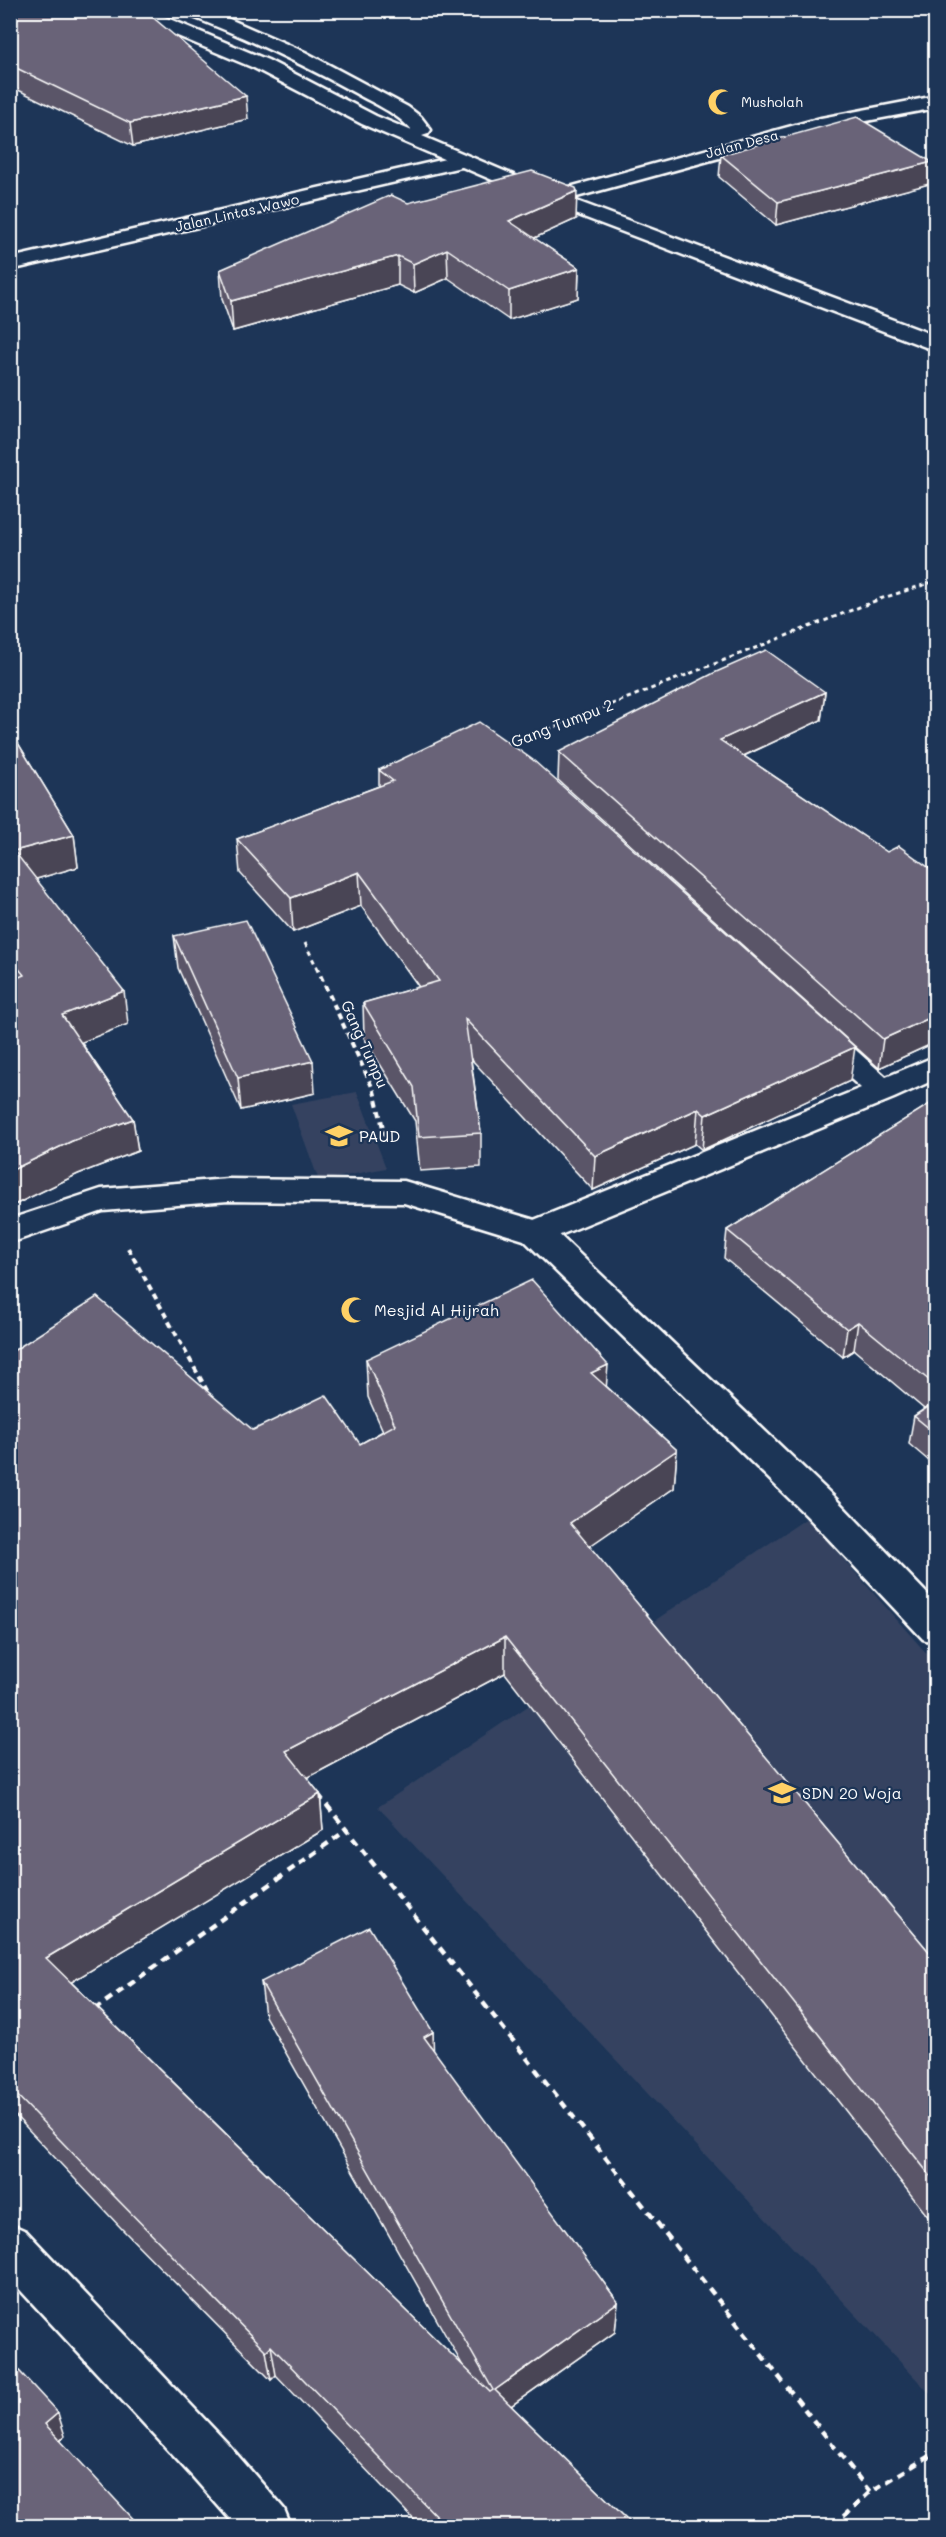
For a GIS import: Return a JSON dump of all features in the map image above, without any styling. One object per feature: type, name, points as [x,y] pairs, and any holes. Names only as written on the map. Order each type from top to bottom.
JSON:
[{"type":"main road","points":[[132,10],[261,64],[369,120],[551,198],[936,344]]},
{"type":"main road","points":[[191,10],[287,49],[368,92],[414,121],[426,143]]},
{"type":"main road","name":"Jalan Desa","points":[[551,198],[828,122],[936,102]]},
{"type":"main road","name":"Jalan Lintas Wawo","points":[[10,264],[463,161]]},
{"type":"main road","points":[[803,1019],[883,1092]]},
{"type":"main road","points":[[536,1232],[883,1092],[936,1066]]},
{"type":"main road","points":[[10,1231],[101,1200],[228,1190],[404,1192],[536,1232],[820,1506],[936,1629]]},
{"type":"main road","points":[[10,2246],[210,2460],[267,2526]]},
{"type":"path","name":"Gang Tumpu 2","points":[[501,747],[880,599],[936,581]]},
{"type":"path","name":"Gang Tumpu","points":[[305,944],[374,1091],[393,1166],[404,1192]]},
{"type":"path","points":[[101,1200],[215,1405]]},
{"type":"path","points":[[317,1792],[870,2492]]},
{"type":"path","points":[[88,2014],[348,1829]]},
{"type":"path","points":[[832,2526],[870,2492],[936,2452]]},
{"type":"shaded area","name":"PAUD","points":[[357,1092],[386,1168],[319,1181],[291,1104]]},
{"type":"shaded area","points":[[807,1518],[935,1663],[935,2399],[378,1807]]},
{"type":"building","points":[[10,10],[144,10],[246,96],[130,123],[10,65]]},
{"type":"building","points":[[857,117],[932,162],[778,202],[721,155]]},
{"type":"building","points":[[532,171],[576,188],[577,191],[509,221],[579,268],[509,291],[447,249],[413,264],[398,256],[231,301],[220,270],[391,195],[408,203]]},
{"type":"building","points":[[766,650],[825,692],[720,740],[887,852],[899,846],[936,873],[936,1015],[883,1039],[559,752],[714,673]]},
{"type":"building","points":[[479,722],[533,760],[855,1047],[705,1115],[698,1109],[595,1156],[465,1019],[481,1133],[419,1137],[414,1087],[363,1003],[439,981],[359,872],[291,898],[237,839],[393,781],[379,770]]},
{"type":"building","points":[[10,730],[74,835],[14,851],[124,991],[62,1015],[133,1119],[72,1141],[10,1171],[10,981],[24,975],[10,958]]},
{"type":"building","points":[[246,920],[313,1061],[238,1078],[174,936]]},
{"type":"building","points":[[936,1100],[936,1386],[858,1322],[847,1329],[727,1230]]},
{"type":"building","points":[[532,1280],[608,1365],[591,1373],[677,1450],[570,1523],[936,1960],[936,2183],[505,1637],[286,1751],[320,1794],[46,1958],[490,2392],[493,2390],[261,1982],[369,1927],[433,2032],[424,2037],[618,2302],[495,2390],[634,2526],[446,2526],[271,2346],[266,2351],[10,2088],[10,1353],[97,1297],[253,1430],[326,1395],[360,1444],[395,1425],[366,1359]]},
{"type":"building","points":[[936,1402],[936,1434],[914,1416]]},
{"type":"building","points":[[10,2361],[58,2413],[45,2424],[140,2526],[10,2526]]},
{"type":"place","name":"Musholah","points":[[721,102]]},
{"type":"place","name":"PAUD","points":[[339,1136]]},
{"type":"place","name":"Mesjid Al Hijrah","points":[[354,1310]]},
{"type":"place","name":"SDN 20 Woja","points":[[782,1793]]}]
